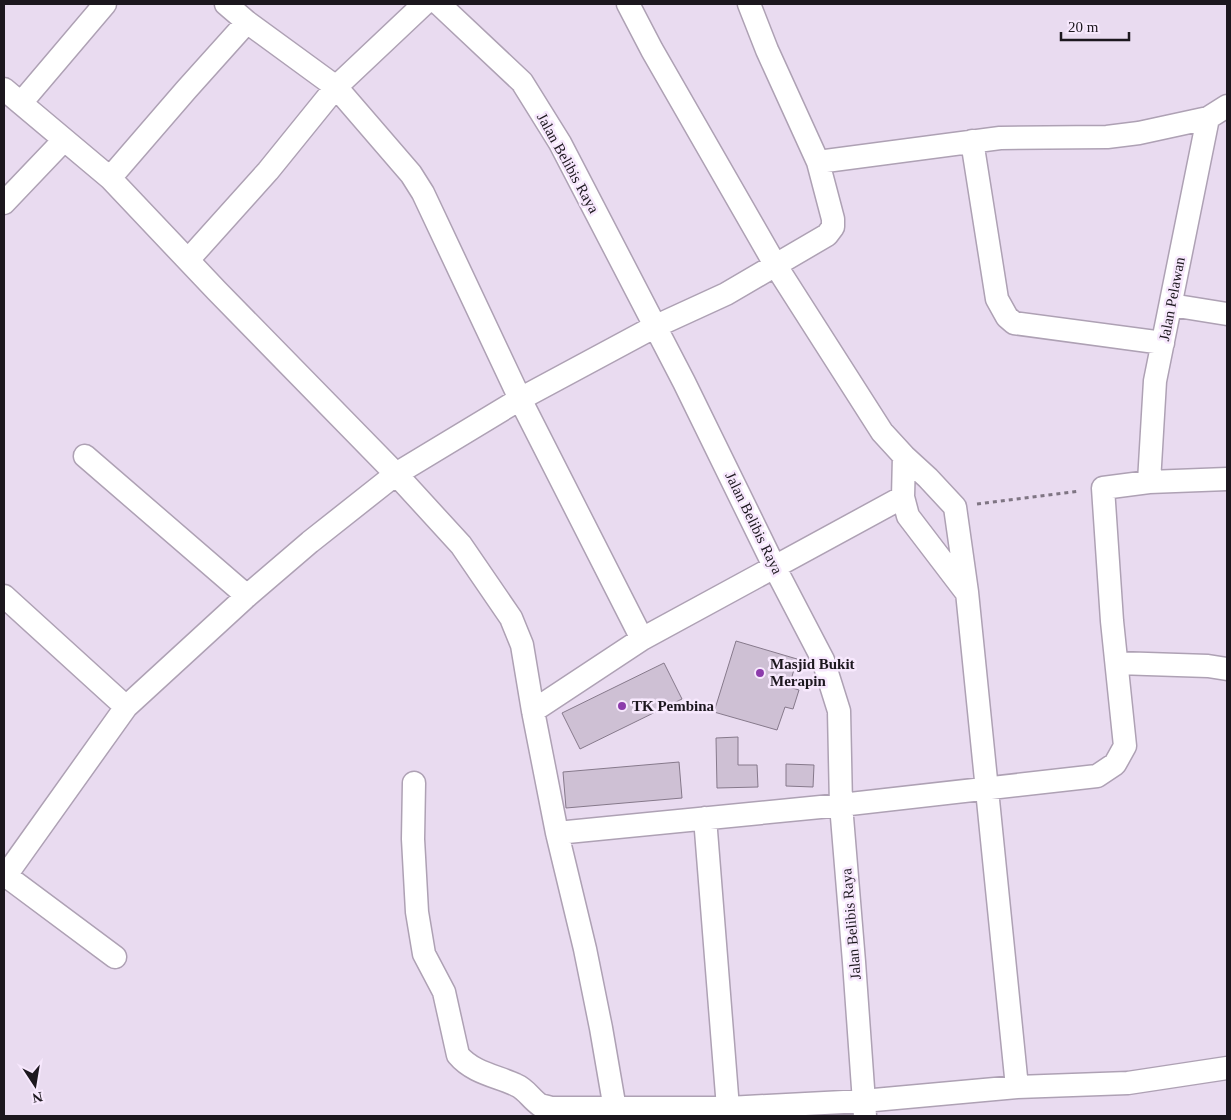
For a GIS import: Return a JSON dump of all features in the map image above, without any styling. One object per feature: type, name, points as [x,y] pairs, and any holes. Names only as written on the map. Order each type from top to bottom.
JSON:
[{"type":"street","points":[[105,4],[12,96],[110,178],[396,474],[461,545],[511,618],[522,645],[532,711],[557,833],[602,1028],[615,1109]]},
{"type":"street","points":[[226,4],[336,87],[411,174],[423,193],[520,399],[642,639]]},
{"type":"street","points":[[188,260],[268,171],[336,87],[424,4]]},
{"type":"street","name":"Jalan Belibis Raya","points":[[439,4],[522,82],[560,143],[684,382],[774,566],[824,660],[839,711],[841,805],[864,1109]]},
{"type":"street","points":[[628,4],[652,50],[776,266],[882,432],[956,507],[967,592],[1017,1087]]},
{"type":"street","points":[[115,957],[5,877],[126,707],[247,596],[310,542],[396,474],[520,399],[654,327],[726,294],[776,266],[827,235],[833,227],[833,219],[818,162],[767,50],[749,4]]},
{"type":"street","points":[[110,178],[248,22]]},
{"type":"street","points":[[818,162],[972,142],[1029,137],[1107,137],[1139,133],[1208,118],[1227,106]]},
{"type":"street","name":"Jalan Pelawan","points":[[1149,482],[1156,381],[1208,118]]},
{"type":"street","points":[[4,203],[64,140]]},
{"type":"street","points":[[972,142],[997,299],[1006,317],[1014,323],[1163,343]]},
{"type":"street","points":[[1170,305],[1227,314]]},
{"type":"street","points":[[86,456],[247,596]]},
{"type":"street","points":[[904,456],[903,497],[908,516],[967,592]]},
{"type":"street","points":[[557,833],[841,805],[1097,776],[1116,764],[1125,746],[1116,663],[1103,488],[1149,482],[1227,479]]},
{"type":"street","points":[[532,711],[642,639],[903,497]]},
{"type":"street","points":[[4,596],[126,707]]},
{"type":"street","points":[[1116,663],[1227,668]]},
{"type":"street","points":[[414,784],[413,839],[417,912],[424,954],[444,992],[458,1055],[464,1063],[484,1073],[518,1085],[528,1092],[539,1104],[551,1108],[615,1109],[864,1109],[1017,1087],[1128,1083],[1227,1068]]},
{"type":"street","points":[[705,818],[728,1108]]},
{"type":"path","points":[[956,507],[1103,488]]},
{"type":"building","name":"Masjid Bukit Merapin","points":[[736,641],[797,659],[789,687],[799,690],[793,709],[785,707],[777,730],[714,712]]},
{"type":"building","name":"TK Pembina","points":[[664,663],[682,699],[580,749],[562,713]]},
{"type":"building","points":[[738,737],[738,765],[757,765],[758,787],[717,788],[716,738]]},
{"type":"building","points":[[679,762],[682,798],[566,808],[563,772]]},
{"type":"building","points":[[786,764],[814,765],[813,787],[786,786]]},
{"type":"place","name":"Masjid Bukit Merapin","points":[[760,673]]},
{"type":"place","name":"TK Pembina","points":[[622,706]]}]
